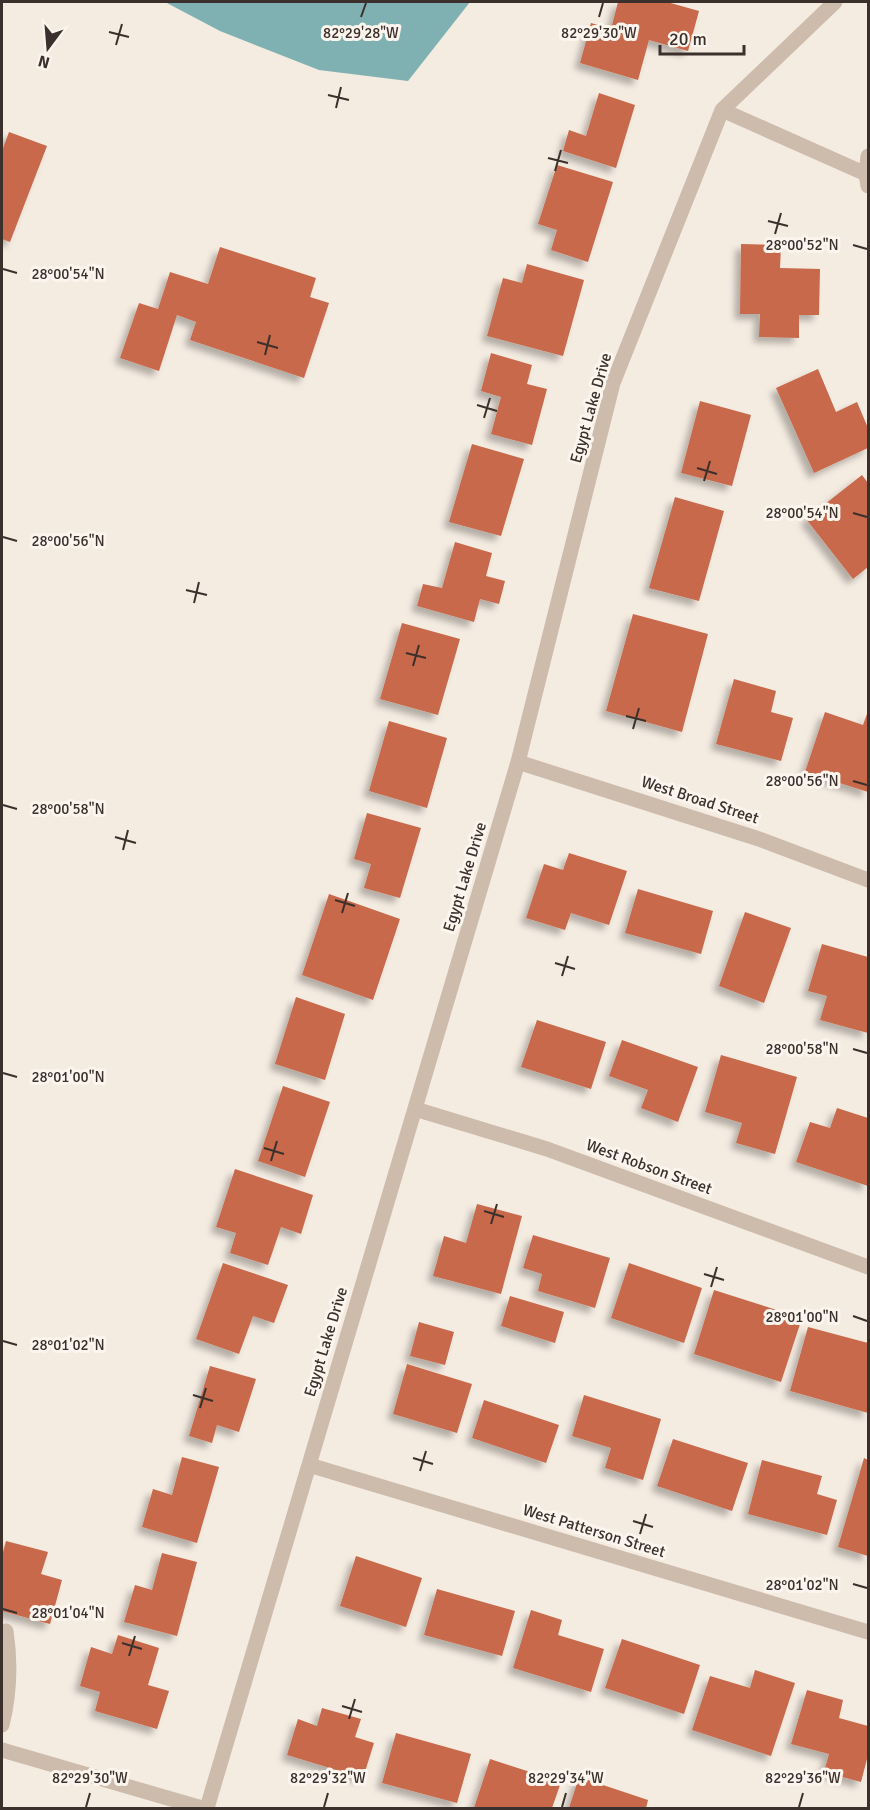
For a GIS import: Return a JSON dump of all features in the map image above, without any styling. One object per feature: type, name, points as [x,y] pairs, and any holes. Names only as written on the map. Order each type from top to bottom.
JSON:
[{"type":"street","name":"Egypt Lake Drive","points":[[207,1809],[518,762],[614,383],[722,110],[836,2]]},
{"type":"street","points":[[722,110],[867,180],[868,156]]},
{"type":"street","name":"West Broad Street","points":[[518,762],[759,838],[868,880]]},
{"type":"street","name":"West Robson Street","points":[[415,1109],[547,1149],[868,1267]]},
{"type":"street","name":"West Patterson Street","points":[[309,1465],[868,1632]]},
{"type":"street","points":[[2,1725],[10,1679],[10,1656],[6,1631]]},
{"type":"street","points":[[2,1750],[202,1809]]},
{"type":"water","points":[[165,2],[470,2],[408,81],[319,70],[220,31]]},
{"type":"building","points":[[618,2],[667,2],[699,11],[688,51],[649,40],[638,80],[580,63],[591,23],[611,29]]},
{"type":"building","points":[[599,93],[635,105],[616,168],[563,151],[569,130],[586,136]]},
{"type":"building","points":[[9,132],[47,146],[10,242],[2,239],[2,151]]},
{"type":"building","points":[[557,165],[613,182],[588,262],[551,250],[557,230],[538,224]]},
{"type":"building","points":[[741,244],[781,245],[780,268],[820,269],[819,315],[799,315],[799,338],[759,337],[760,314],[740,314]]},
{"type":"building","points":[[220,247],[316,278],[310,297],[329,303],[304,378],[190,340],[196,322],[177,315],[159,371],[120,358],[139,303],[158,309],[170,272],[208,284]]},
{"type":"building","points":[[527,264],[584,280],[563,356],[487,336],[503,278],[522,283]]},
{"type":"building","points":[[491,353],[532,365],[527,384],[547,389],[532,445],[491,434],[501,397],[481,391]]},
{"type":"building","points":[[818,369],[836,412],[857,402],[868,428],[868,448],[814,473],[776,388]]},
{"type":"building","points":[[700,401],[751,415],[732,486],[681,473]]},
{"type":"building","points":[[472,444],[524,459],[501,536],[449,522]]},
{"type":"building","points":[[862,475],[868,483],[868,567],[853,579],[806,519]]},
{"type":"building","points":[[675,497],[724,511],[699,601],[649,588]]},
{"type":"building","points":[[455,542],[492,553],[486,576],[505,581],[499,604],[480,599],[474,622],[417,606],[423,584],[442,588]]},
{"type":"building","points":[[633,614],[708,634],[682,732],[606,711]]},
{"type":"building","points":[[402,623],[460,639],[438,715],[380,699]]},
{"type":"building","points":[[734,679],[776,691],[771,712],[793,718],[781,761],[716,744]]},
{"type":"building","points":[[868,711],[868,792],[805,772],[825,712],[863,725]]},
{"type":"building","points":[[389,721],[447,738],[427,808],[369,791]]},
{"type":"building","points":[[367,813],[421,828],[400,898],[364,888],[371,864],[354,859]]},
{"type":"building","points":[[569,853],[627,871],[609,925],[571,913],[565,930],[526,918],[544,864],[563,870]]},
{"type":"building","points":[[638,889],[713,911],[701,954],[625,933]]},
{"type":"building","points":[[329,894],[400,919],[373,1000],[302,975]]},
{"type":"building","points":[[745,912],[791,928],[764,1003],[719,986]]},
{"type":"building","points":[[822,944],[868,957],[868,1033],[820,1020],[827,996],[808,991]]},
{"type":"building","points":[[296,997],[345,1014],[325,1080],[275,1064]]},
{"type":"building","points":[[537,1020],[606,1042],[591,1089],[521,1067]]},
{"type":"building","points":[[622,1040],[698,1067],[678,1122],[641,1108],[648,1090],[609,1076]]},
{"type":"building","points":[[721,1055],[797,1077],[775,1154],[736,1143],[742,1123],[705,1112]]},
{"type":"building","points":[[283,1086],[330,1102],[305,1177],[258,1161]]},
{"type":"building","points":[[837,1108],[868,1118],[868,1186],[796,1162],[810,1122],[830,1128]]},
{"type":"building","points":[[235,1169],[313,1195],[301,1234],[281,1227],[268,1265],[230,1253],[236,1233],[216,1227]]},
{"type":"building","points":[[477,1204],[522,1216],[501,1294],[433,1276],[444,1236],[466,1243]]},
{"type":"building","points":[[533,1235],[610,1258],[595,1308],[538,1291],[542,1274],[523,1268]]},
{"type":"building","points":[[223,1263],[288,1285],[274,1323],[253,1316],[239,1354],[196,1339]]},
{"type":"building","points":[[629,1263],[702,1288],[684,1343],[611,1318]]},
{"type":"building","points":[[714,1290],[802,1318],[781,1382],[694,1354]]},
{"type":"building","points":[[510,1296],[564,1312],[555,1343],[501,1326]]},
{"type":"building","points":[[419,1322],[454,1332],[445,1365],[410,1356]]},
{"type":"building","points":[[808,1327],[868,1343],[868,1413],[790,1391]]},
{"type":"building","points":[[407,1364],[472,1384],[457,1433],[393,1414]]},
{"type":"building","points":[[210,1366],[256,1379],[239,1432],[217,1425],[212,1443],[189,1436]]},
{"type":"building","points":[[584,1395],[661,1419],[643,1480],[605,1468],[611,1448],[572,1436]]},
{"type":"building","points":[[484,1400],[559,1425],[546,1463],[472,1438]]},
{"type":"building","points":[[673,1439],[748,1463],[732,1511],[657,1486]]},
{"type":"building","points":[[182,1457],[219,1467],[197,1543],[142,1527],[153,1489],[172,1495]]},
{"type":"building","points":[[864,1458],[868,1460],[868,1556],[838,1547]]},
{"type":"building","points":[[762,1460],[822,1476],[817,1494],[837,1500],[827,1535],[748,1514]]},
{"type":"building","points":[[6,1541],[48,1552],[41,1574],[62,1580],[50,1624],[2,1611],[2,1556]]},
{"type":"building","points":[[162,1553],[197,1562],[177,1636],[124,1622],[135,1585],[152,1590]]},
{"type":"building","points":[[356,1556],[422,1578],[406,1627],[340,1606]]},
{"type":"building","points":[[437,1589],[515,1611],[502,1656],[424,1635]]},
{"type":"building","points":[[531,1610],[562,1620],[558,1635],[604,1649],[591,1692],[513,1668]]},
{"type":"building","points":[[118,1635],[159,1648],[148,1685],[169,1691],[157,1729],[95,1711],[100,1692],[80,1686],[91,1647],[112,1654]]},
{"type":"building","points":[[622,1639],[700,1665],[684,1714],[605,1688]]},
{"type":"building","points":[[755,1670],[795,1683],[771,1756],[692,1730],[710,1676],[750,1688]]},
{"type":"building","points":[[807,1690],[843,1700],[839,1718],[868,1726],[868,1755],[861,1782],[824,1772],[829,1754],[791,1744]]},
{"type":"building","points":[[322,1708],[361,1719],[355,1737],[374,1743],[363,1778],[287,1755],[298,1719],[317,1726]]},
{"type":"building","points":[[396,1733],[471,1754],[457,1803],[382,1783]]},
{"type":"building","points":[[490,1759],[561,1782],[552,1808],[474,1808]]},
{"type":"building","points":[[579,1777],[648,1800],[646,1808],[569,1808]]}]
